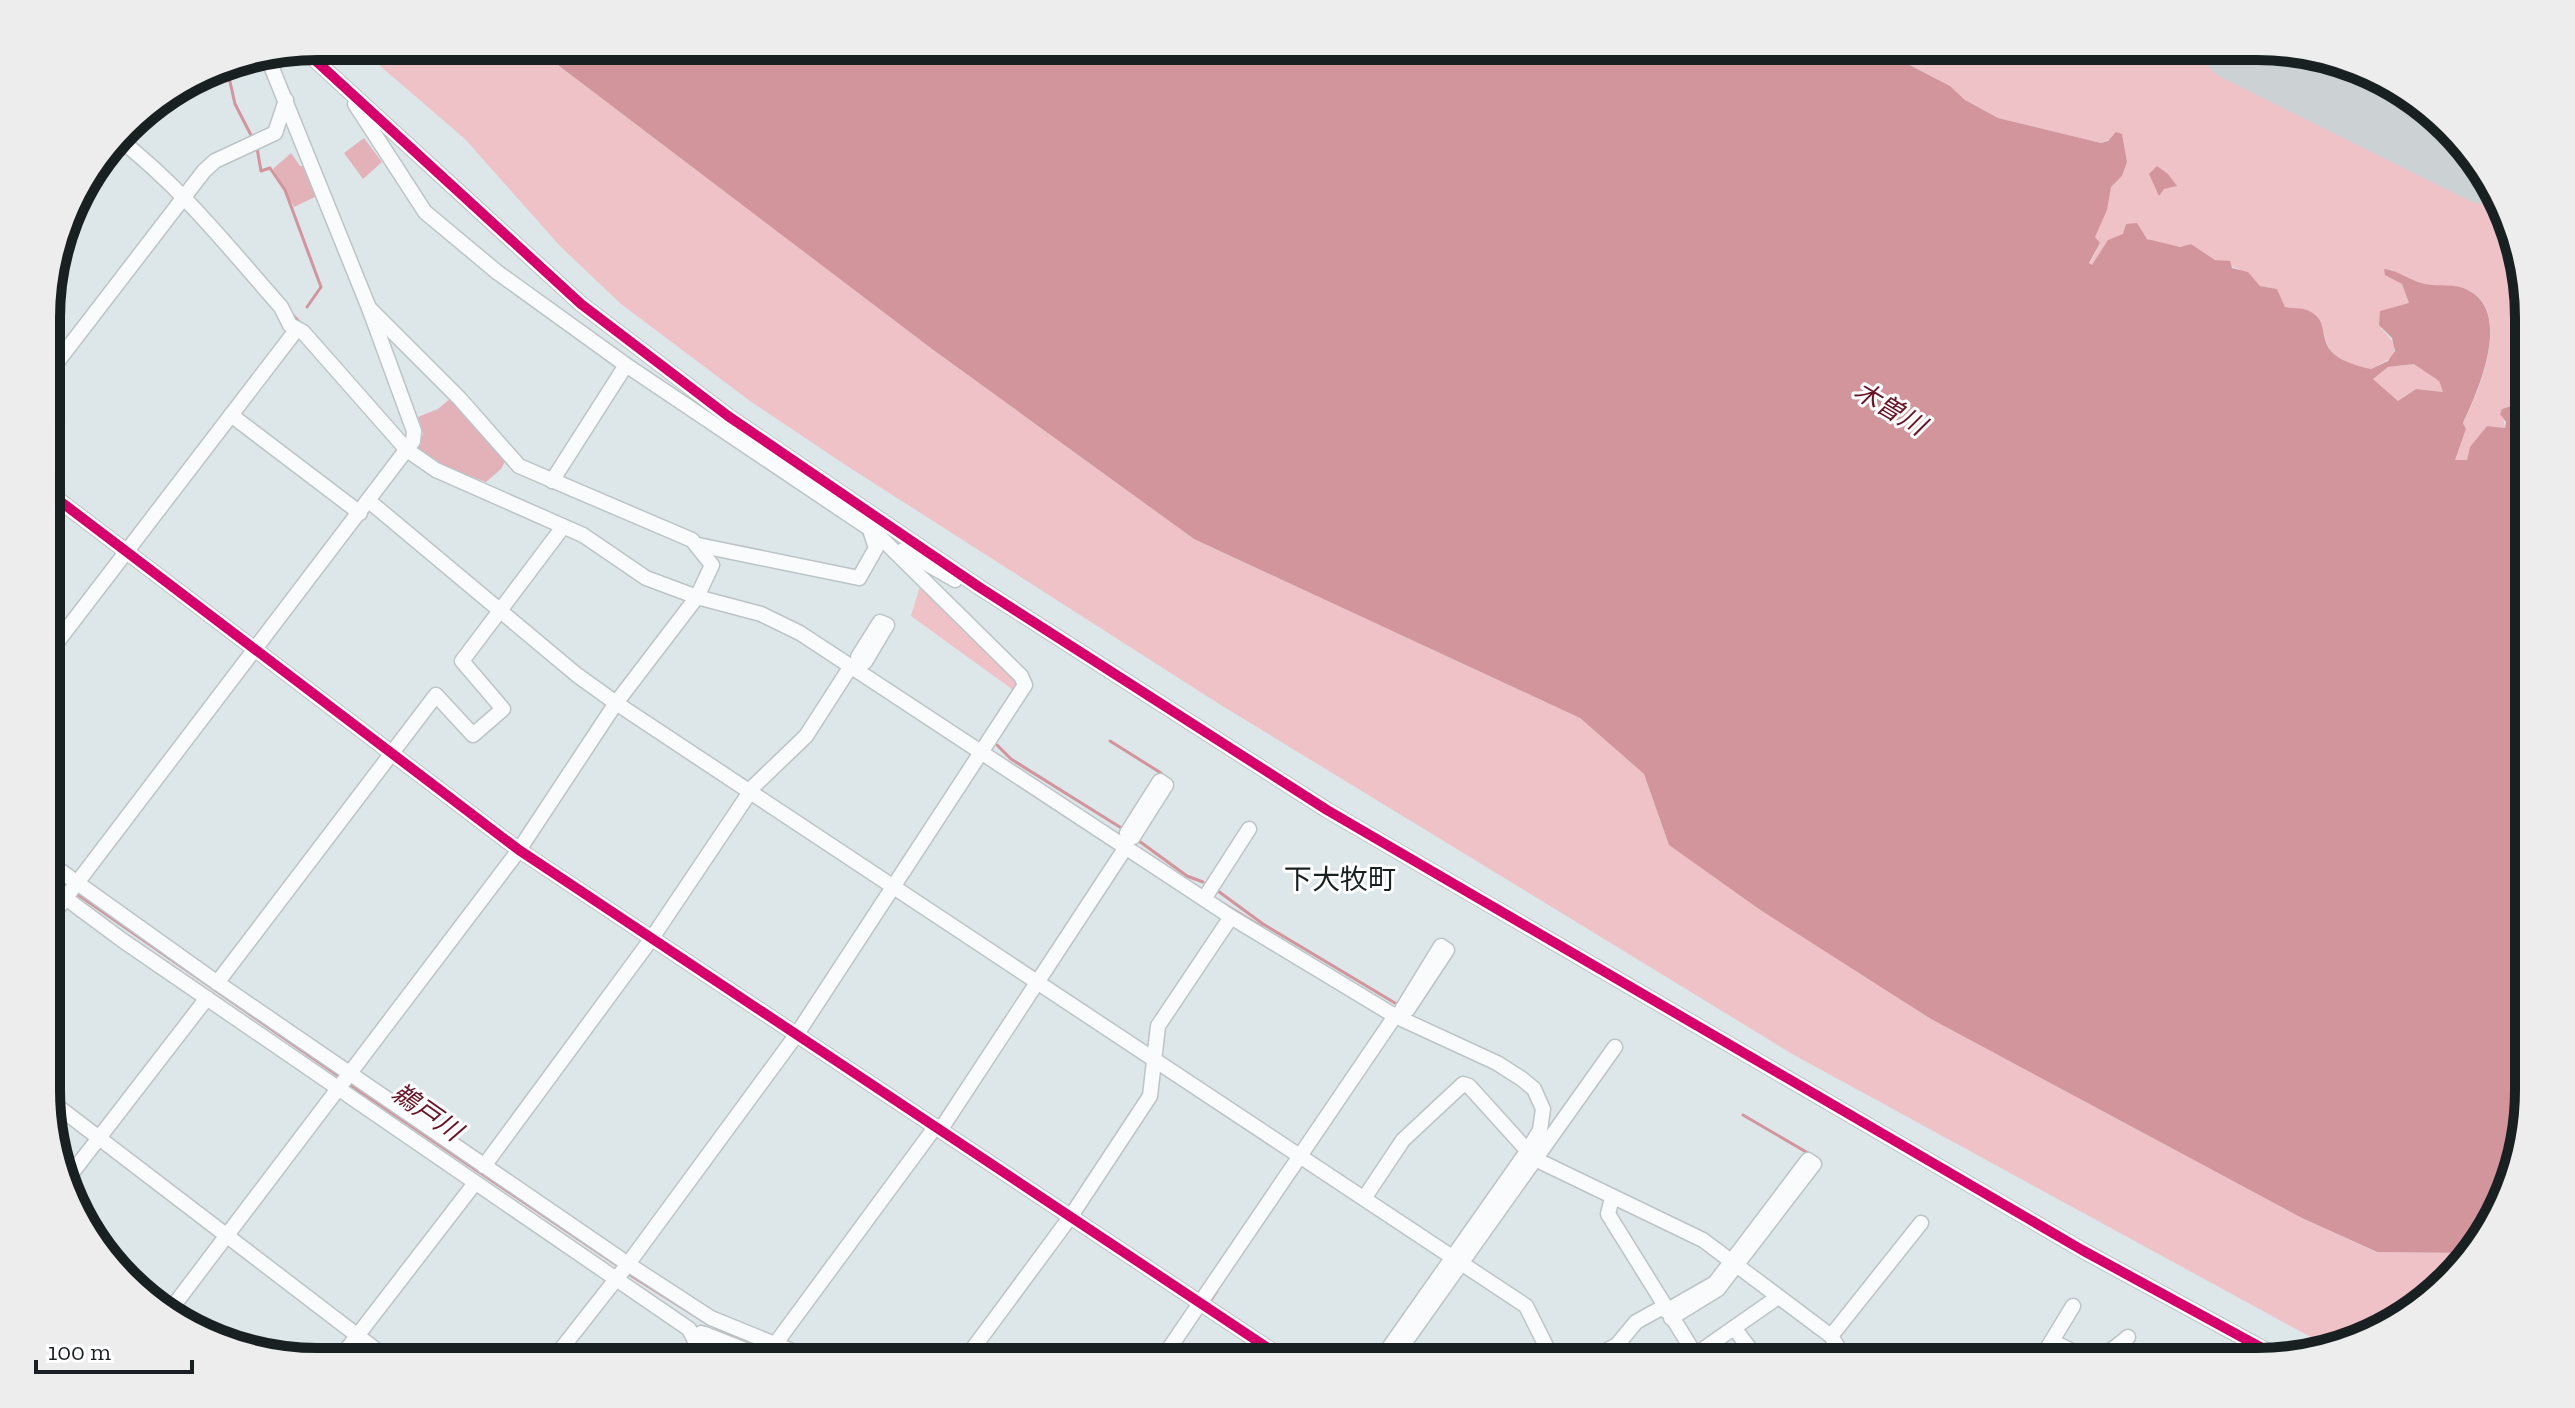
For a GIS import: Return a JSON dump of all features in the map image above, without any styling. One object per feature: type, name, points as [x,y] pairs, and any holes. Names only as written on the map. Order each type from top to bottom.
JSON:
[{"type":"street","points":[[316,61],[581,304],[728,416],[979,587],[1327,810],[2082,1250],[2260,1347]]},
{"type":"street","points":[[60,905],[413,441],[414,431],[369,308],[271,65]]},
{"type":"street","points":[[349,93],[365,123],[425,212],[497,272],[626,365],[872,530],[954,580],[979,587]]},
{"type":"street","points":[[61,357],[183,197],[215,161],[275,133],[286,100]]},
{"type":"street","points":[[126,145],[183,197],[281,307],[293,327],[407,450],[436,470],[601,545],[646,578],[777,621],[856,666],[1231,917],[1399,1016],[1497,1063],[1534,1089],[1543,1109],[1544,1119],[1532,1154]]},
{"type":"street","points":[[369,308],[451,390],[519,466],[552,481],[698,545],[859,578],[876,548],[872,530]]},
{"type":"street","points":[[61,626],[231,415],[293,327]]},
{"type":"street","points":[[61,636],[123,549],[293,327]]},
{"type":"street","points":[[552,481],[626,365]]},
{"type":"street","points":[[231,415],[364,507],[616,703],[1526,1306],[1547,1347]]},
{"type":"street","points":[[61,502],[519,850],[1268,1348]]},
{"type":"street","points":[[387,751],[436,695],[473,735],[503,709],[462,661],[497,608],[560,525]]},
{"type":"street","points":[[562,1348],[797,1034],[1025,685],[1021,676],[872,530]]},
{"type":"street","points":[[175,1304],[519,850],[616,703],[697,597],[712,565],[698,545]]},
{"type":"street","points":[[454,657],[497,608]]},
{"type":"street","points":[[487,1168],[656,940],[755,793],[806,736],[856,666]]},
{"type":"street","points":[[213,980],[387,751],[429,690]]},
{"type":"street","points":[[1204,899],[1249,829]]},
{"type":"street","points":[[776,1343],[937,1126],[1124,843]]},
{"type":"street","points":[[60,877],[71,891],[203,996],[487,1168],[622,1271],[689,1329],[699,1348]]},
{"type":"street","points":[[60,888],[71,891],[213,980],[478,1184],[622,1271],[711,1318],[787,1348]]},
{"type":"street","points":[[974,1348],[1071,1216],[1150,1096],[1158,1026],[1231,917]]},
{"type":"street","points":[[71,1163],[203,996]]},
{"type":"street","points":[[1181,1348],[1399,1016]]},
{"type":"street","points":[[1400,1347],[1532,1154],[1615,1047]]},
{"type":"street","points":[[1365,1197],[1403,1140],[1463,1084],[1469,1086],[1532,1154],[1612,1198],[1703,1240],[1831,1336],[1838,1347]]},
{"type":"street","points":[[61,1109],[374,1348]]},
{"type":"street","points":[[73,1170],[96,1135]]},
{"type":"street","points":[[1613,1347],[1636,1322],[1718,1289],[1734,1264],[1808,1160],[1814,1164],[1734,1264]]},
{"type":"street","points":[[350,1348],[478,1184]]},
{"type":"street","points":[[1612,1198],[1608,1214],[1685,1347]]},
{"type":"street","points":[[1831,1336],[1921,1223]]},
{"type":"street","points":[[1390,1347],[1458,1259]]},
{"type":"street","points":[[1706,1347],[1778,1297]]},
{"type":"street","points":[[1172,1348],[1207,1306]]},
{"type":"street","points":[[2046,1347],[2073,1306]]},
{"type":"street","points":[[1625,1347],[1641,1329],[1667,1312]]},
{"type":"street","points":[[1734,1328],[1749,1347]]},
{"type":"street","points":[[689,1329],[739,1348]]},
{"type":"street","points":[[705,1334],[711,1348]]},
{"type":"street","points":[[354,1348],[360,1337]]},
{"type":"street","points":[[2116,1347],[2128,1337]]},
{"type":"street","points":[[2052,1341],[2064,1347]]},
{"type":"shaded area","points":[[1900,60],[2274,61],[2308,65],[2340,74],[2386,95],[2440,135],[2462,161],[2495,219],[2513,284],[2515,318],[2515,406],[2502,409],[2505,428],[2487,426],[2470,449],[2467,460],[2455,460],[2466,429],[2463,423],[2484,372],[2490,332],[2488,314],[2480,299],[2466,289],[2423,284],[2390,269],[2393,279],[2402,284],[2409,303],[2381,328],[2395,344],[2393,357],[2371,369],[2336,356],[2327,345],[2314,314],[2285,307],[2277,289],[2260,286],[2239,269],[2215,260],[2191,244],[2173,246],[2158,243],[2141,234],[2124,236],[2106,246],[2092,266],[2089,264],[2100,244],[2095,237],[2111,187],[2122,176],[2127,162],[2122,134],[2101,143],[1998,118],[1965,100],[1950,86]]},
{"type":"shaded area","points":[[374,61],[492,61],[498,65],[552,61],[932,349],[1194,539],[1580,718],[1644,774],[1669,845],[1931,1019],[2302,1218],[2376,1252],[2457,1253],[2427,1284],[2401,1305],[2371,1321],[2317,1340],[1794,1055],[1216,702],[750,401],[621,304],[561,247],[465,139]]},
{"type":"shaded area","points":[[364,138],[382,162],[363,179],[344,153]]},
{"type":"shaded area","points":[[291,153],[300,166],[307,166],[319,195],[294,207],[273,169]]},
{"type":"shaded area","points":[[2415,364],[2439,381],[2443,392],[2416,389],[2398,401],[2373,379],[2388,367]]},
{"type":"shaded area","points":[[452,397],[507,458],[501,469],[486,482],[440,465],[416,448],[423,434],[418,417],[438,409]]},
{"type":"shaded area","points":[[922,579],[1020,682],[1016,692],[911,616]]},
{"type":"water","name":"木曽川","points":[[1900,60],[1950,86],[1965,100],[1998,118],[2101,143],[2108,141],[2116,132],[2122,134],[2127,162],[2122,176],[2111,187],[2107,210],[2095,237],[2100,243],[2089,263],[2092,265],[2108,240],[2123,234],[2126,224],[2137,223],[2147,239],[2180,247],[2191,244],[2215,260],[2230,261],[2232,268],[2248,272],[2260,286],[2277,289],[2285,307],[2305,309],[2318,317],[2331,352],[2350,363],[2371,369],[2388,361],[2395,351],[2392,338],[2379,325],[2380,311],[2409,303],[2402,284],[2385,275],[2384,269],[2425,284],[2468,290],[2481,301],[2488,316],[2490,334],[2483,373],[2463,423],[2466,429],[2455,460],[2467,460],[2470,447],[2487,426],[2505,428],[2506,422],[2500,414],[2502,409],[2515,406],[2515,1090],[2510,1141],[2501,1173],[2472,1234],[2457,1253],[2377,1252],[2302,1218],[1931,1019],[1759,909],[1669,845],[1644,774],[1580,718],[1194,539],[932,349],[552,61]],"holes":[[[2414,364],[2439,381],[2443,392],[2416,389],[2398,401],[2373,379],[2388,367]]]},
{"type":"water","points":[[492,61],[534,61],[498,65]]},
{"type":"water","points":[[2157,166],[2177,186],[2164,189],[2159,196],[2149,174]]},
{"type":"waterway","points":[[229,77],[235,104],[253,139]]},
{"type":"waterway","points":[[257,148],[261,171],[270,168],[285,190],[321,287],[307,307]]},
{"type":"waterway","points":[[291,313],[302,325]]},
{"type":"waterway","points":[[1110,741],[1161,773]]},
{"type":"waterway","points":[[997,745],[1011,759],[1123,829]]},
{"type":"waterway","points":[[1139,841],[1187,876],[1203,882]]},
{"type":"waterway","name":"鵜戸川","points":[[60,883],[67,888]]},
{"type":"waterway","points":[[1218,891],[1263,924],[1395,1003]]},
{"type":"waterway","name":"鵜戸川","points":[[77,894],[340,1077]]},
{"type":"waterway","points":[[1224,904],[1262,927]]},
{"type":"waterway","name":"鵜戸川","points":[[349,1084],[621,1268]]},
{"type":"waterway","points":[[1743,1115],[1808,1153]]},
{"type":"waterway","name":"鵜戸川","points":[[627,1273],[708,1324]]},
{"type":"waterway","points":[[1211,1300],[1217,1291]]},
{"type":"waterway","name":"鵜戸川","points":[[715,1327],[763,1348]]},
{"type":"runway","points":[[2266,61],[2458,156]]},
{"type":"cycle path","points":[[316,61],[581,304],[728,416],[979,587],[1327,810],[2082,1250],[2260,1347]]},
{"type":"cycle path","points":[[61,502],[519,850],[1267,1348]]},
{"type":"district","name":"下大牧町","points":[[1340,879]]}]
